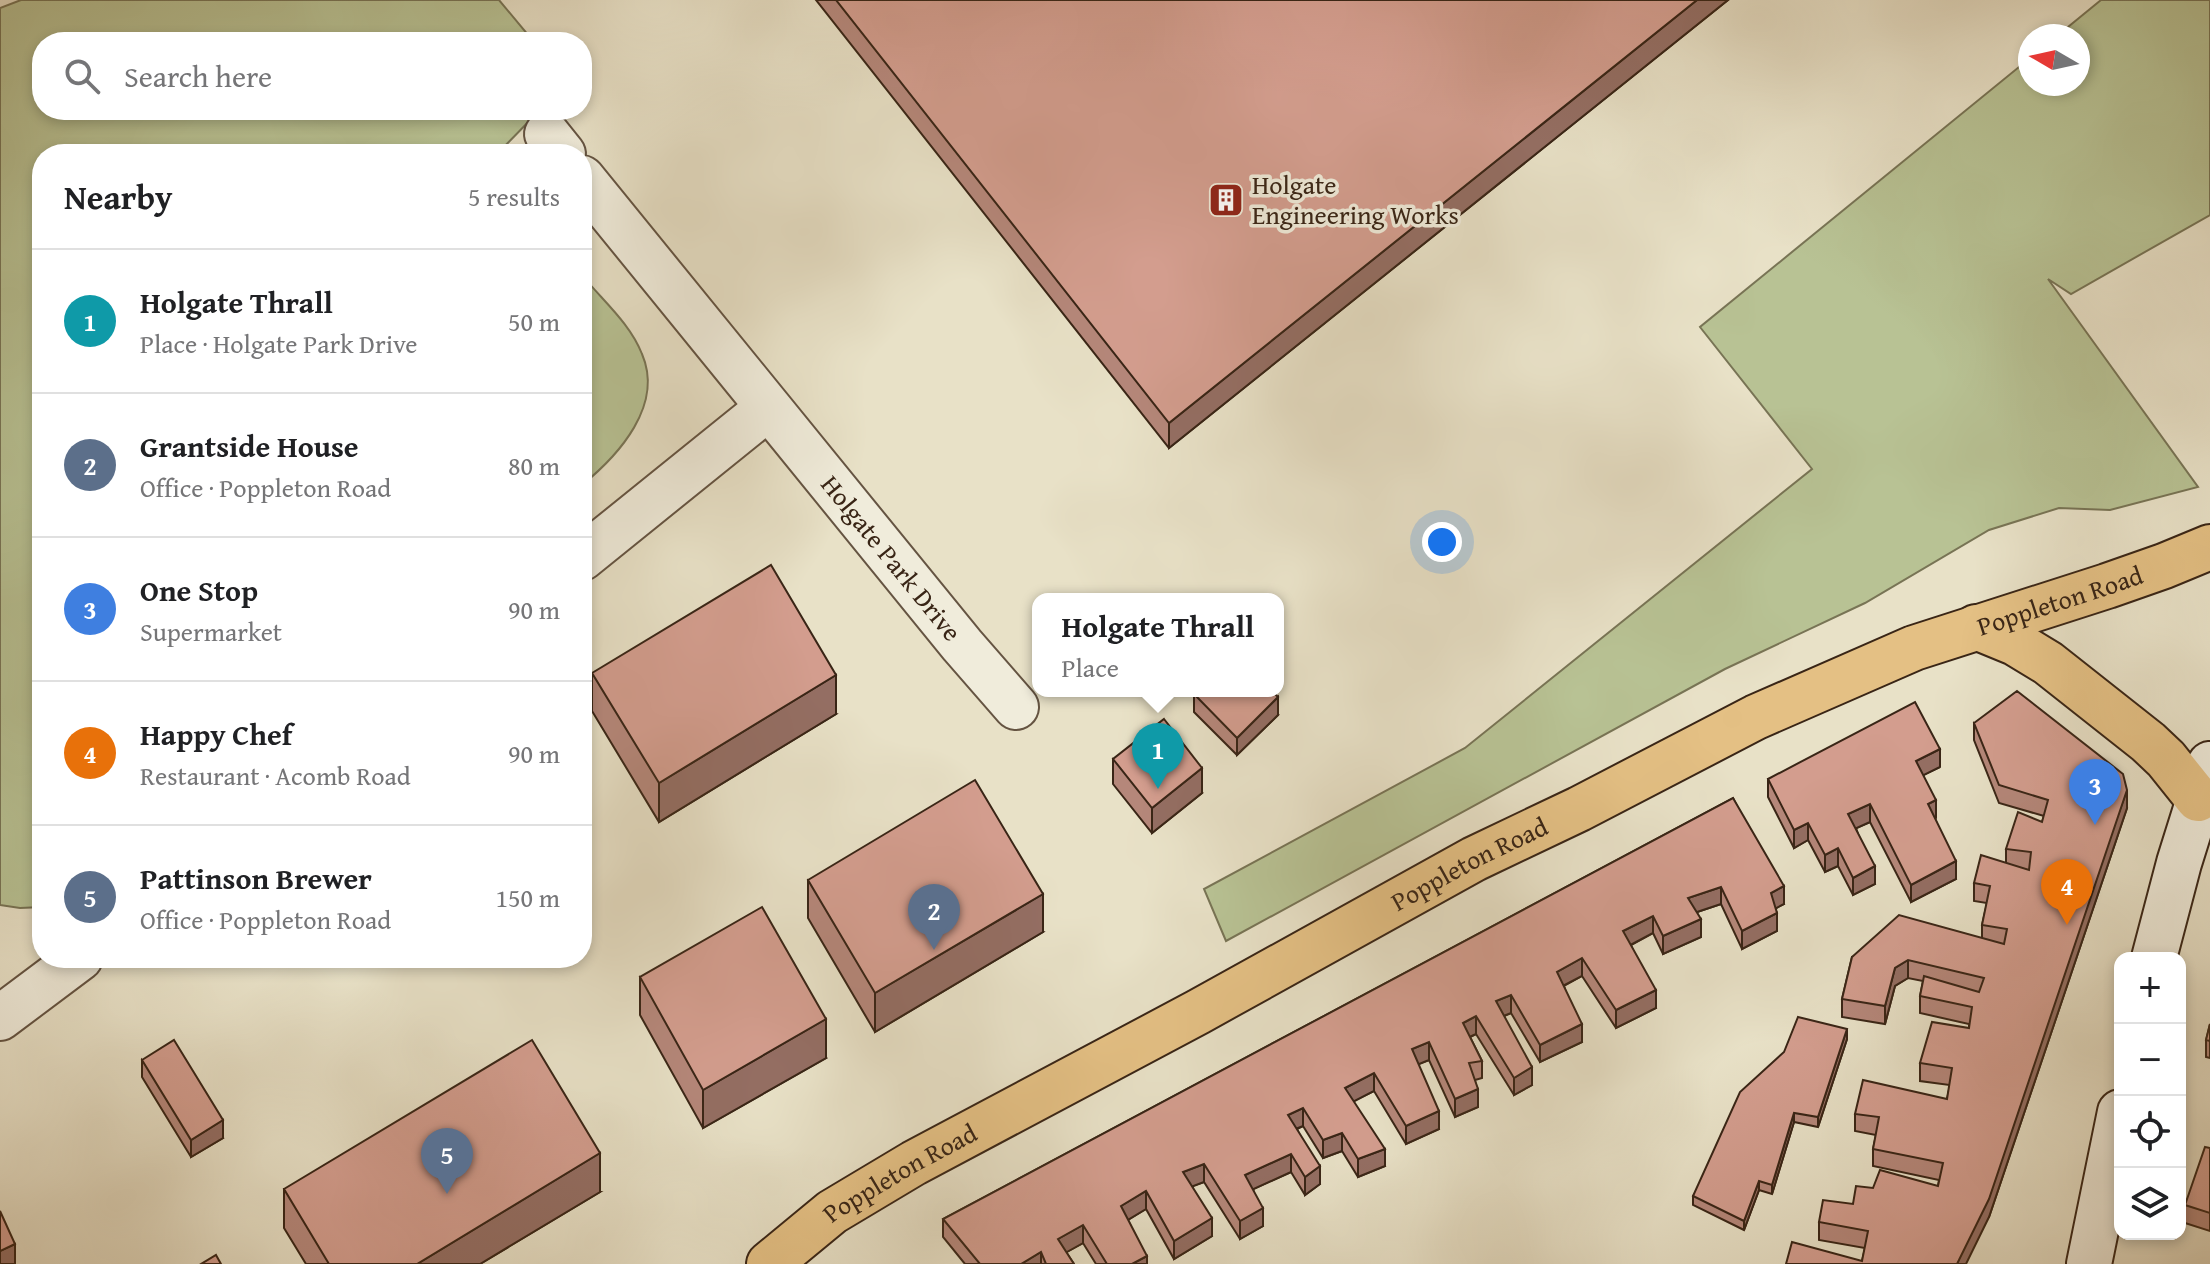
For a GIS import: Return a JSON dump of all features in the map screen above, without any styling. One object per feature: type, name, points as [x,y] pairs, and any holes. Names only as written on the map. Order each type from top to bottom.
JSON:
[{"type":"main road","name":"Poppleton Road","points":[[769,1264],[832,1212],[914,1163],[1474,859],[1579,809],[1756,717],[1914,648],[2164,566],[2210,547]]},
{"type":"main road","points":[[1976,627],[2015,643],[2067,678],[2148,742],[2203,800]]},
{"type":"street","name":"Holgate Park Drive","points":[[592,190],[962,645],[1016,707]]},
{"type":"street","points":[[592,550],[768,408]]},
{"type":"street","points":[[2156,952],[2203,800]]},
{"type":"street","points":[[0,1018],[67,968]]},
{"type":"street","points":[[2089,1264],[2114,1141]]},
{"type":"green space","points":[[21,0],[499,0],[526,32],[32,32],[32,120],[530,120],[507,144],[32,144],[32,907],[20,908],[0,905],[0,8]]},
{"type":"green space","points":[[2101,0],[2210,0],[2210,215],[2071,294],[2048,279],[2198,487],[2110,510],[2059,508],[1989,530],[1865,603],[1725,669],[1226,941],[1204,889],[1465,748],[1812,469],[1700,327],[2018,68],[2018,96],[2090,96],[2090,24],[2072,24]]},
{"type":"green space","points":[[592,286],[637,343],[647,373],[647,392],[634,427],[592,476]]},
{"type":"building","name":"Holgate Engineering Works","points":[[836,0],[1697,0],[1169,423]]},
{"type":"building","points":[[771,565],[836,675],[659,783],[592,673]]},
{"type":"building","points":[[2017,691],[2123,774],[2127,790],[1989,1199],[1957,1264],[1786,1264],[1792,1242],[1862,1261],[1868,1231],[1819,1222],[1823,1200],[1853,1204],[1856,1186],[1873,1188],[1880,1170],[1938,1186],[1943,1163],[1873,1149],[1879,1117],[1855,1114],[1863,1080],[1947,1099],[1952,1068],[1920,1063],[1932,1022],[1969,1028],[1972,1007],[1920,996],[1924,976],[1979,992],[1984,978],[1908,960],[1895,968],[1885,1006],[1842,999],[1852,957],[1899,915],[2004,944],[2007,929],[1982,925],[1990,886],[1974,883],[1981,855],[2029,870],[2031,852],[2006,849],[2018,812],[2042,822],[2048,800],[1999,785],[1974,723]]},
{"type":"building","points":[[1197,697],[1278,697],[1237,738]]},
{"type":"building","points":[[1915,702],[1940,749],[1916,761],[1936,800],[1928,804],[1956,861],[1911,885],[1870,804],[1848,814],[1875,866],[1853,878],[1838,848],[1825,855],[1808,823],[1794,830],[1768,779]]},
{"type":"building","points":[[1164,719],[1202,768],[1152,808],[1113,759]]},
{"type":"building","points":[[975,780],[1043,894],[875,993],[808,880]]},
{"type":"building","points":[[1733,798],[1784,886],[1771,893],[1777,913],[1742,931],[1721,887],[1688,898],[1701,919],[1663,936],[1653,916],[1623,931],[1656,990],[1616,1010],[1582,958],[1557,972],[1582,1024],[1540,1045],[1511,995],[1496,1001],[1532,1067],[1514,1078],[1476,1016],[1463,1023],[1482,1061],[1469,1063],[1478,1089],[1455,1099],[1429,1042],[1412,1049],[1439,1111],[1406,1126],[1374,1073],[1345,1088],[1385,1149],[1358,1159],[1342,1133],[1323,1140],[1303,1108],[1288,1115],[1320,1166],[1305,1177],[1291,1154],[1245,1175],[1263,1208],[1240,1221],[1204,1164],[1183,1172],[1212,1218],[1174,1241],[1146,1191],[1121,1206],[1147,1256],[1132,1264],[1107,1264],[1083,1225],[1058,1239],[1074,1264],[1046,1264],[1041,1252],[1021,1264],[980,1264],[943,1219]]},
{"type":"building","points":[[762,907],[826,1019],[703,1090],[640,977]]},
{"type":"building","points":[[1798,1017],[1847,1029],[1818,1117],[1794,1113],[1772,1185],[1759,1181],[1744,1221],[1693,1196],[1740,1092],[1784,1052]]},
{"type":"building","points":[[174,1040],[223,1120],[191,1140],[142,1060]]},
{"type":"building","points":[[532,1040],[600,1153],[417,1264],[329,1264],[284,1189]]},
{"type":"building","points":[[2205,1147],[2210,1148],[2210,1213],[2186,1205]]},
{"type":"building","points":[[0,1211],[15,1244],[0,1251]]},
{"type":"building","points":[[216,1255],[221,1264],[201,1264]]},
{"type":"place","name":"Holgate Engineering Works","points":[[1226,200]]},
{"type":"place","name":"Holgate Thrall","points":[[1158,789]]},
{"type":"place","name":"One Stop","points":[[2095,825]]},
{"type":"place","name":"Happy Chef","points":[[2067,925]]},
{"type":"place","name":"Grantside House","points":[[934,950]]},
{"type":"place","name":"Pattinson Brewer","points":[[447,1194]]}]
